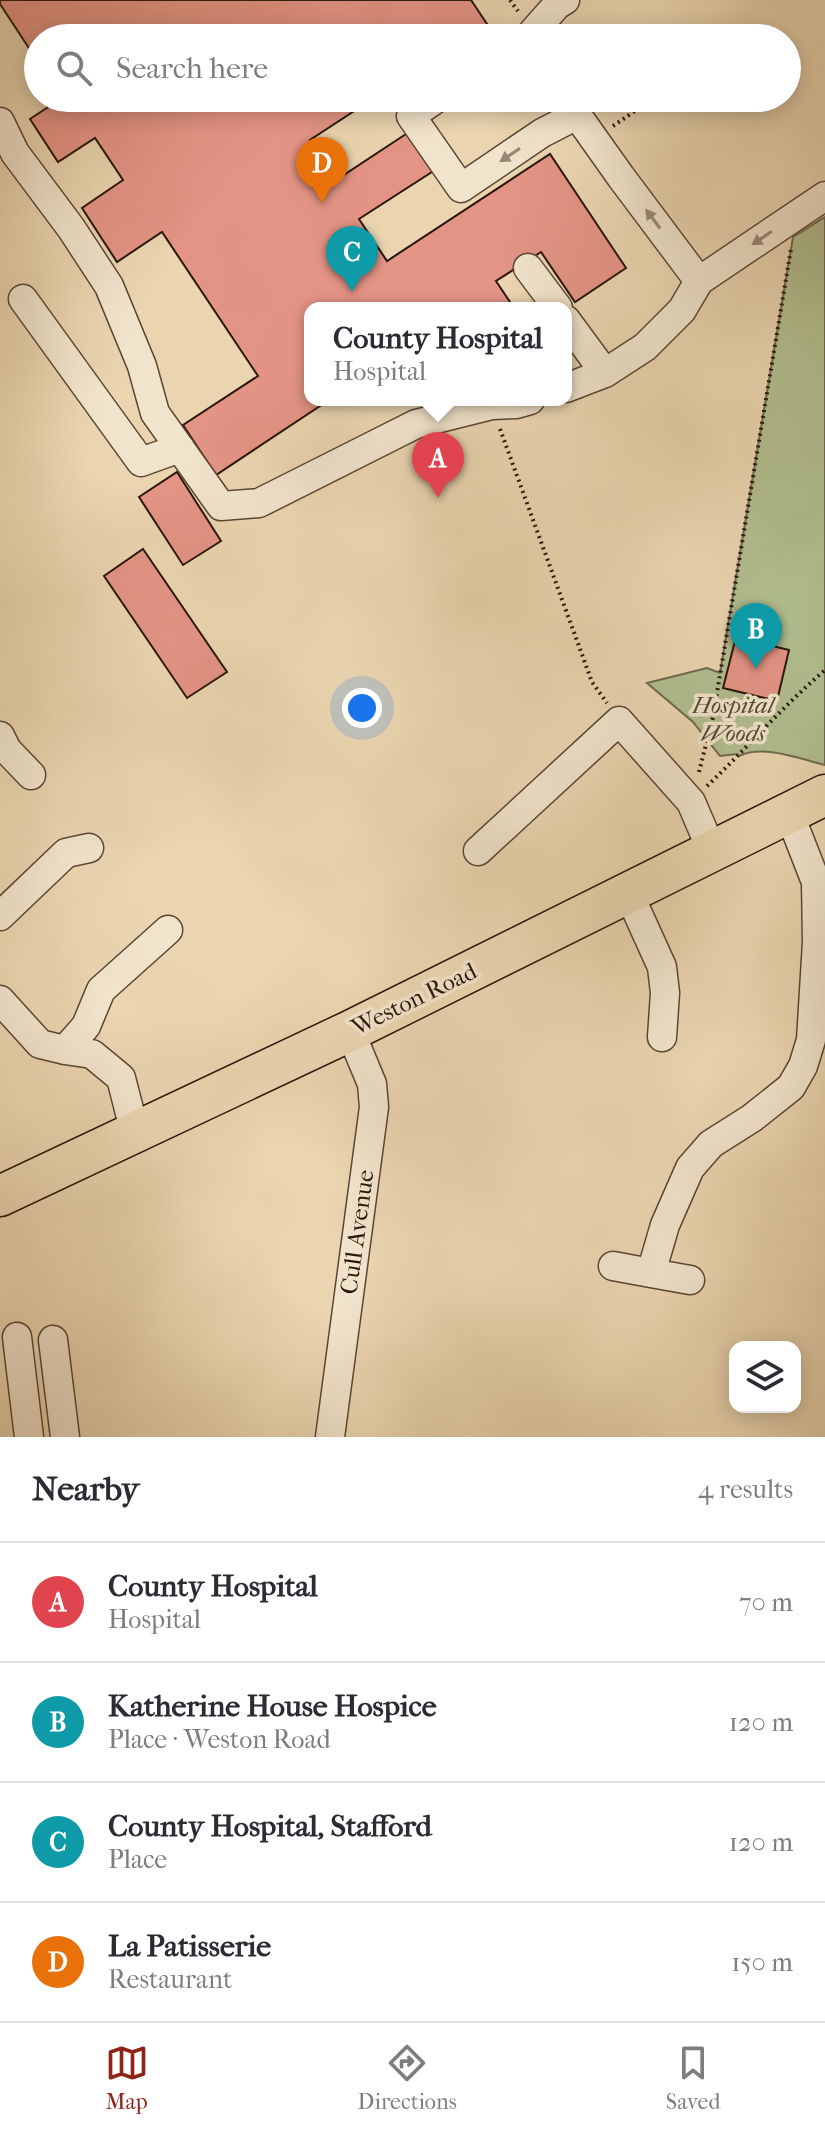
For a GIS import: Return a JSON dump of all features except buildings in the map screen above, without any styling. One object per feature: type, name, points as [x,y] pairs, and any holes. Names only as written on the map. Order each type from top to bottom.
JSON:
[{"type":"highway","name":"Weston Road","points":[[0,1196],[350,1031],[825,795]]},
{"type":"street","points":[[541,24],[565,0]]},
{"type":"street","points":[[417,112],[411,116],[461,188],[542,133],[566,112]]},
{"type":"street","points":[[577,112],[699,281]]},
{"type":"street","points":[[0,122],[15,153],[71,228],[109,286],[142,366],[155,413],[221,506],[259,503],[416,424],[488,406]]},
{"type":"street","points":[[572,386],[605,373],[645,347],[682,310],[699,281],[825,196]]},
{"type":"street","points":[[528,268],[554,302]]},
{"type":"street","points":[[23,299],[141,462],[180,448]]},
{"type":"street","points":[[572,328],[605,373]]},
{"type":"street","points":[[478,851],[619,721],[691,802],[712,851]]},
{"type":"street","points":[[0,736],[7,750],[31,775]]},
{"type":"street","points":[[651,1273],[665,1225],[690,1168],[711,1144],[752,1118],[791,1087],[803,1066],[811,1040],[817,942],[816,882],[789,813]]},
{"type":"street","points":[[0,916],[66,853],[89,848]]},
{"type":"street","points":[[629,894],[662,967],[665,993],[662,1037]]},
{"type":"street","points":[[65,1050],[86,1026],[101,990],[168,930]]},
{"type":"street","points":[[0,1000],[40,1044],[92,1054],[121,1078],[135,1133]]},
{"type":"street","name":"Cull Avenue","points":[[330,1437],[374,1107],[372,1084],[350,1031]]},
{"type":"street","points":[[613,1266],[690,1280]]},
{"type":"street","points":[[17,1337],[11,1387],[29,1437]]},
{"type":"street","points":[[53,1340],[65,1437]]},
{"type":"street","points":[[11,1387],[57,1373]]},
{"type":"path","points":[[594,139],[634,112]]},
{"type":"path","points":[[691,802],[713,717],[797,215]]},
{"type":"path","points":[[492,406],[592,682],[619,721]]},
{"type":"path","points":[[691,802],[798,693],[825,670]]},
{"type":"green space","name":"Hospital Woods","points":[[825,217],[825,765],[770,752],[720,756],[693,722],[647,683],[707,668],[720,673],[793,237]]},
{"type":"place","name":"La Patisserie","points":[[322,203]]},
{"type":"place","name":"County Hospital, Stafford","points":[[352,292]]},
{"type":"place","name":"County Hospital","points":[[438,498]]},
{"type":"place","name":"Katherine House Hospice","points":[[756,669]]}]
